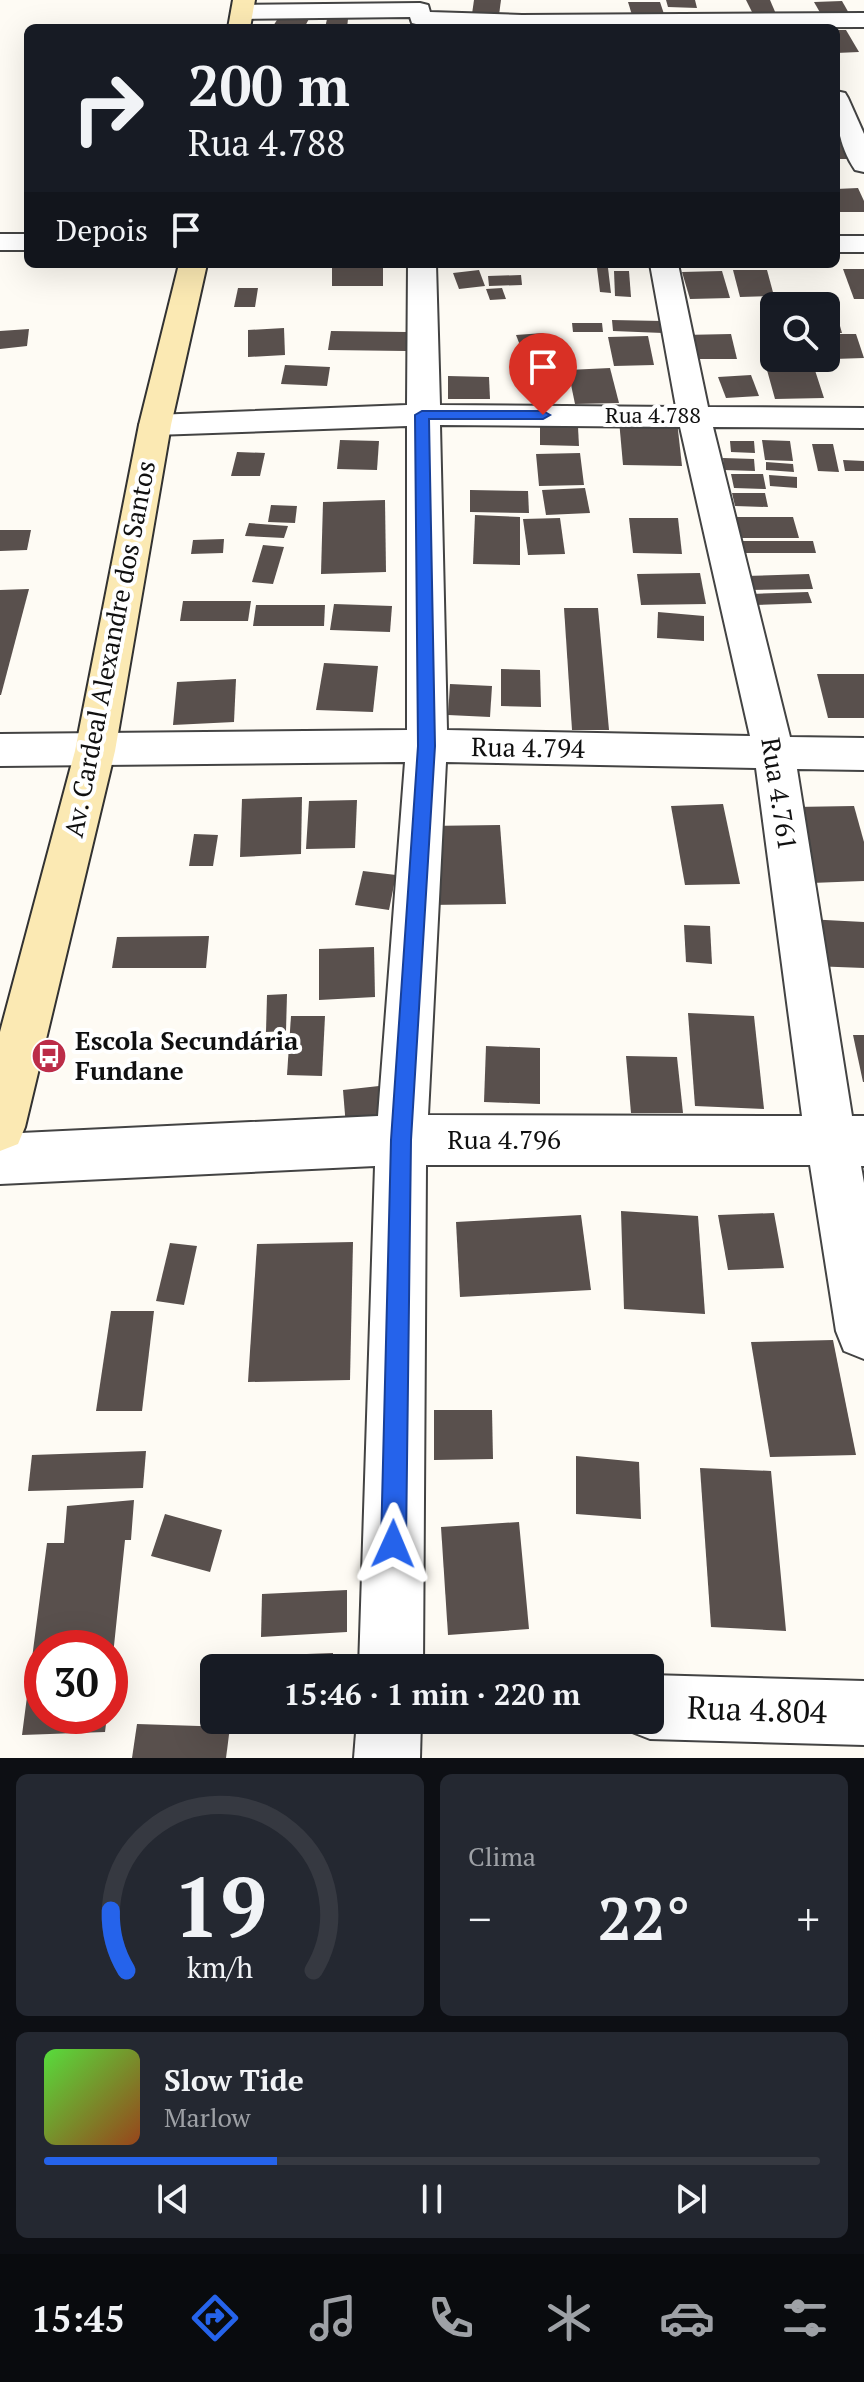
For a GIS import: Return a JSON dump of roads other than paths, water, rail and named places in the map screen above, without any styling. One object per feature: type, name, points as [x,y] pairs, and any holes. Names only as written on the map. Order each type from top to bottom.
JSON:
[{"type":"main road","name":"Av. Cardeal Alexandre dos Santos","points":[[0,1127],[95,751],[155,425],[192,268]]},
{"type":"street","points":[[242,13],[420,14],[522,22],[616,16],[803,16],[864,20]]},
{"type":"street","points":[[849,123],[864,164]]},
{"type":"street","points":[[0,242],[24,242]]},
{"type":"street","points":[[840,244],[864,244]]},
{"type":"street","points":[[391,1654],[401,1140],[427,746],[422,268]]},
{"type":"street","name":"Rua 4.761","points":[[665,268],[694,415],[774,753],[848,1141],[864,1331]]},
{"type":"street","name":"Rua 4.788","points":[[155,425],[422,415],[864,418]]},
{"type":"street","name":"Rua 4.794","points":[[0,750],[427,746],[864,754]]},
{"type":"street","name":"Rua 4.796","points":[[0,1159],[401,1140],[848,1141]]},
{"type":"street","name":"Rua 4.804","points":[[664,1707],[864,1713]]},
{"type":"street","points":[[387,1758],[388,1734]]},
{"type":"place","name":"Escola Secundária Fundane","points":[[49,1056]]}]
